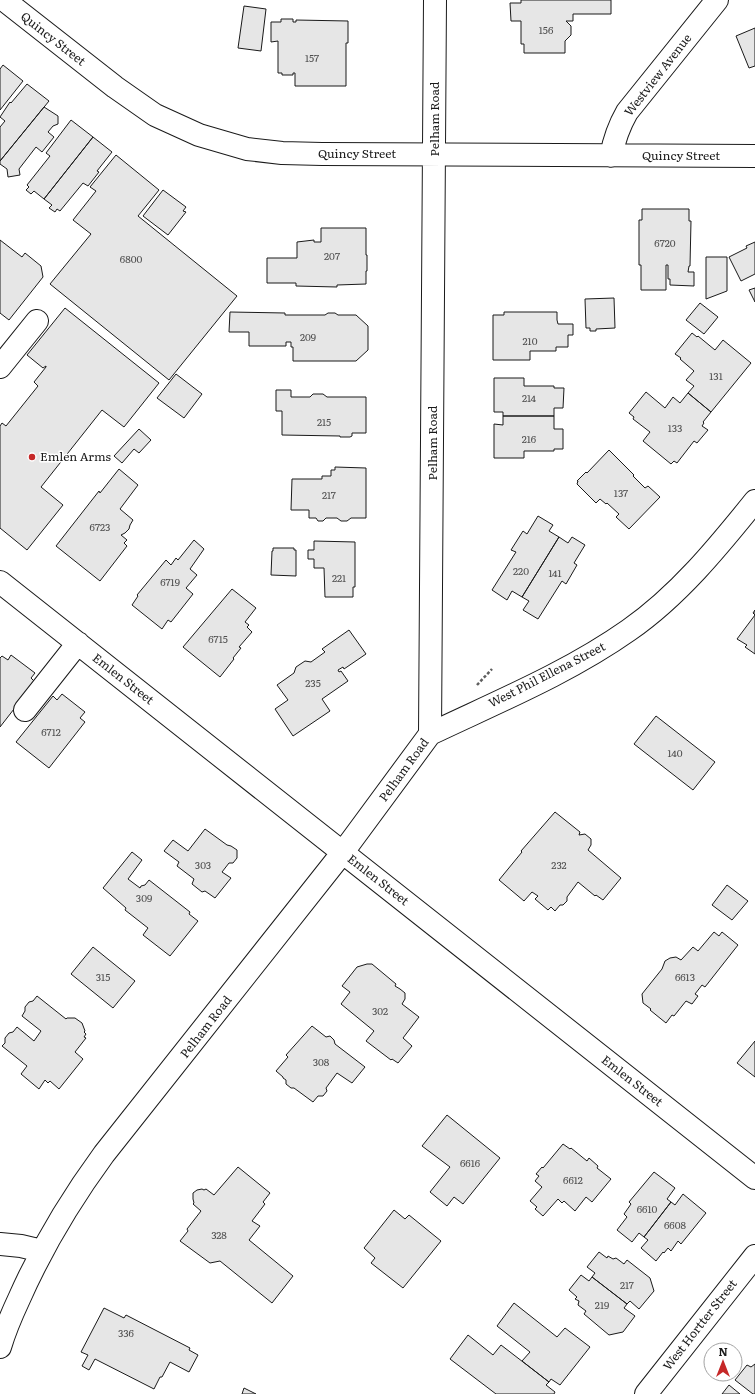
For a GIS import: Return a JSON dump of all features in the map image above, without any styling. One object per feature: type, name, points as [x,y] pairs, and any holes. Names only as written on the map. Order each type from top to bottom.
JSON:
[{"type":"street","name":"Quincy Street","points":[[4,0],[134,102],[154,115],[199,135],[247,149],[282,153],[755,156]]},
{"type":"street","name":"Pelham Road","points":[[0,1347],[15,1308],[42,1251],[64,1213],[104,1154],[344,852],[430,734],[435,0]]},
{"type":"street","name":"Westview Avenue","points":[[611,156],[614,140],[620,124],[627,112],[717,0]]},
{"type":"street","points":[[0,367],[37,321]]},
{"type":"street","name":"West Phil Ellena Street","points":[[430,734],[549,677],[597,652],[630,630],[664,602],[692,574],[722,543],[755,501]]},
{"type":"street","name":"Emlen Street","points":[[0,582],[344,852],[755,1178]]},
{"type":"street","points":[[25,710],[78,643]]},
{"type":"street","points":[[0,1244],[21,1246],[42,1251]]},
{"type":"street","name":"West Hortter Street","points":[[646,1394],[755,1256]]},
{"type":"building","points":[[521,0],[611,0],[611,14],[573,14],[573,21],[566,21],[571,26],[571,35],[565,41],[565,53],[524,53],[524,44],[521,44],[521,21],[511,21],[510,3],[521,3]]},
{"type":"building","points":[[244,6],[266,9],[261,51],[238,48]]},
{"type":"building","points":[[281,19],[293,19],[293,22],[296,22],[296,20],[348,21],[348,43],[346,43],[346,86],[295,86],[295,73],[293,73],[293,75],[282,75],[282,73],[278,73],[278,41],[271,42],[271,22],[281,22]]},
{"type":"building","points":[[755,28],[755,66],[749,68],[736,36]]},
{"type":"building","points":[[3,65],[23,81],[0,110],[0,69]]},
{"type":"building","points":[[27,84],[49,101],[0,161],[0,127],[5,121],[0,117],[10,102],[11,103]]},
{"type":"building","points":[[44,107],[58,116],[58,124],[53,126],[48,132],[54,137],[42,152],[36,147],[19,169],[20,175],[8,177],[7,169],[0,164],[0,161]]},
{"type":"building","points":[[71,120],[93,137],[44,199],[34,191],[31,194],[26,190],[29,187],[27,185],[50,156],[46,153]]},
{"type":"building","points":[[93,137],[112,152],[97,171],[99,172],[88,186],[83,183],[60,211],[57,209],[55,212],[49,208],[52,205],[44,199]]},
{"type":"building","points":[[116,155],[159,190],[138,216],[237,296],[169,380],[50,284],[91,234],[73,220],[96,191],[90,187]]},
{"type":"building","points":[[163,190],[186,207],[183,211],[186,212],[168,235],[143,216]]},
{"type":"building","points":[[642,209],[689,209],[689,221],[691,221],[690,266],[688,272],[694,272],[694,286],[670,285],[670,279],[668,279],[668,265],[666,265],[666,290],[641,290],[641,265],[639,265],[639,220],[642,220]]},
{"type":"building","points":[[321,228],[366,228],[366,284],[337,285],[337,287],[296,286],[296,283],[267,283],[267,258],[297,258],[297,242],[314,240],[314,242],[321,242]]},
{"type":"building","points":[[0,240],[22,257],[25,253],[41,266],[43,277],[9,320],[0,313]]},
{"type":"building","points":[[755,242],[755,274],[741,281],[729,257]]},
{"type":"building","points":[[706,257],[727,257],[727,291],[706,299]]},
{"type":"building","points":[[755,288],[755,302],[749,290]]},
{"type":"building","points":[[614,298],[615,328],[596,329],[596,331],[590,331],[590,328],[586,328],[585,299]]},
{"type":"building","points":[[700,303],[718,317],[704,334],[686,320]]},
{"type":"building","name":"Emlen Arms","points":[[65,308],[159,383],[124,427],[102,410],[41,487],[63,505],[27,550],[0,528],[0,426],[2,423],[6,426],[38,386],[34,382],[46,366],[43,368],[27,355]]},
{"type":"building","points":[[230,312],[285,313],[285,315],[325,315],[328,313],[335,313],[338,315],[356,315],[368,326],[368,350],[356,361],[293,361],[293,347],[291,347],[291,342],[286,342],[286,346],[249,346],[249,332],[229,332]]},
{"type":"building","points":[[504,312],[557,312],[558,324],[573,324],[573,335],[568,335],[568,347],[556,347],[556,351],[530,351],[530,360],[493,360],[493,315],[504,315]]},
{"type":"building","points":[[692,333],[715,350],[723,340],[751,363],[711,412],[688,393],[694,386],[686,380],[694,371],[675,354]]},
{"type":"building","points":[[176,374],[202,394],[184,418],[157,398]]},
{"type":"building","points":[[494,378],[524,378],[524,386],[554,386],[554,388],[564,388],[563,408],[554,408],[554,416],[503,416],[503,412],[494,412]]},
{"type":"building","points":[[276,390],[291,390],[291,397],[310,397],[313,394],[323,394],[327,397],[366,397],[366,433],[352,433],[352,436],[350,437],[282,435],[282,411],[276,411]]},
{"type":"building","points":[[646,392],[665,408],[673,397],[680,403],[688,393],[711,412],[703,422],[704,423],[702,426],[708,430],[697,443],[694,441],[677,463],[674,461],[671,464],[643,441],[650,432],[633,419],[634,417],[629,413]]},
{"type":"building","points":[[503,416],[554,416],[554,429],[563,429],[563,449],[554,449],[554,451],[524,451],[524,458],[494,458],[494,424],[503,425]]},
{"type":"building","points":[[139,429],[151,440],[139,453],[134,449],[122,463],[114,456]]},
{"type":"building","points":[[609,450],[645,488],[648,486],[660,497],[629,529],[616,517],[619,514],[607,503],[606,504],[600,499],[596,503],[577,484],[577,481],[586,472],[587,473]]},
{"type":"building","points":[[335,467],[366,468],[366,518],[351,518],[347,521],[341,521],[337,518],[326,518],[323,521],[318,521],[316,518],[309,518],[309,510],[291,510],[292,479],[322,479],[322,476],[331,476],[331,470],[335,470]]},
{"type":"building","points":[[119,469],[138,485],[120,509],[133,520],[129,529],[121,535],[127,540],[124,543],[127,546],[100,581],[56,546],[99,491],[100,493]]},
{"type":"building","points":[[538,516],[553,525],[549,531],[559,537],[522,597],[512,591],[507,600],[492,590],[516,552],[511,550],[523,531],[527,534]]},
{"type":"building","points":[[559,537],[568,543],[572,537],[585,545],[574,563],[577,565],[566,584],[562,581],[538,619],[523,610],[529,601],[522,597]]},
{"type":"building","points":[[194,540],[204,549],[190,569],[197,575],[186,588],[193,594],[171,622],[168,620],[162,629],[132,605],[138,596],[137,595],[166,560],[171,565],[176,558],[178,560]]},
{"type":"building","points":[[314,541],[355,542],[355,587],[353,587],[353,597],[325,597],[324,568],[314,568],[314,559],[308,559],[308,550],[314,550]]},
{"type":"building","points":[[273,548],[294,548],[294,550],[296,550],[296,576],[271,575]]},
{"type":"building","points":[[232,589],[256,608],[245,622],[249,625],[247,627],[252,632],[239,647],[241,648],[220,677],[183,647]]},
{"type":"building","points":[[755,615],[755,654],[745,647],[747,645],[737,639]]},
{"type":"building","points":[[349,630],[366,654],[344,669],[343,667],[338,670],[339,672],[341,671],[348,681],[322,699],[330,711],[293,736],[275,709],[288,700],[277,685],[294,673],[296,667],[305,661],[311,662],[325,652],[322,649]]},
{"type":"building","points":[[11,655],[35,673],[31,678],[35,682],[0,727],[0,658],[2,656],[8,660]]},
{"type":"building","points":[[62,694],[85,712],[80,718],[85,722],[49,768],[16,742],[53,696],[57,700]]},
{"type":"building","points":[[656,716],[715,762],[693,790],[634,744]]},
{"type":"building","points":[[555,812],[580,832],[579,835],[585,834],[591,839],[591,845],[588,850],[621,878],[603,900],[596,895],[595,896],[578,882],[563,905],[560,905],[555,911],[551,907],[548,910],[535,899],[538,896],[532,892],[524,901],[499,880],[522,852],[521,851]]},
{"type":"building","points":[[205,829],[227,845],[237,850],[237,858],[233,863],[229,863],[222,872],[231,878],[215,898],[205,891],[202,892],[192,884],[194,879],[177,866],[179,862],[164,851],[173,840],[188,851]]},
{"type":"building","points":[[132,852],[142,860],[128,879],[140,888],[149,880],[190,912],[189,914],[198,921],[170,956],[143,935],[148,928],[125,910],[126,908],[103,888]]},
{"type":"building","points":[[727,885],[748,901],[732,920],[712,905]]},
{"type":"building","points":[[714,932],[719,936],[722,932],[738,945],[705,987],[702,985],[695,994],[698,996],[692,1004],[686,1001],[674,1016],[672,1015],[666,1023],[643,1003],[642,994],[662,969],[665,961],[676,957],[681,960],[693,947],[698,951]]},
{"type":"building","points":[[93,947],[135,981],[113,1008],[71,974]]},
{"type":"building","points":[[372,964],[396,984],[395,986],[405,993],[405,999],[402,1004],[419,1017],[403,1038],[412,1046],[398,1063],[392,1059],[391,1060],[366,1041],[374,1031],[341,1004],[350,992],[342,986],[357,967]]},
{"type":"building","points":[[37,996],[66,1019],[75,1018],[82,1023],[86,1034],[84,1037],[86,1038],[75,1052],[83,1059],[59,1089],[50,1081],[48,1083],[45,1080],[39,1089],[21,1074],[27,1066],[2,1046],[5,1043],[5,1038],[17,1027],[34,1041],[41,1031],[22,1016],[25,1011],[25,1007]]},
{"type":"building","points":[[312,1026],[326,1037],[330,1036],[334,1040],[335,1044],[365,1067],[352,1083],[337,1073],[326,1088],[327,1091],[323,1096],[318,1096],[313,1102],[286,1084],[286,1080],[276,1071],[288,1057],[286,1055]]},
{"type":"building","points":[[755,1041],[755,1077],[737,1063]]},
{"type":"building","points":[[447,1115],[500,1158],[463,1204],[454,1197],[447,1206],[430,1192],[450,1167],[422,1146]]},
{"type":"building","points":[[563,1144],[570,1149],[571,1148],[587,1161],[589,1158],[598,1166],[597,1168],[611,1179],[592,1202],[586,1197],[575,1211],[564,1201],[562,1203],[558,1199],[543,1216],[535,1209],[537,1207],[530,1201],[542,1187],[535,1181],[539,1176],[536,1174]]},
{"type":"building","points":[[238,1167],[270,1193],[263,1202],[265,1204],[252,1221],[260,1226],[249,1240],[293,1276],[272,1303],[220,1261],[210,1263],[180,1241],[201,1211],[193,1204],[193,1193],[197,1190],[206,1189],[214,1195]]},
{"type":"building","points":[[654,1172],[675,1188],[667,1199],[671,1202],[644,1237],[639,1233],[632,1242],[617,1230],[627,1217],[624,1214],[631,1204],[629,1202]]},
{"type":"building","points":[[683,1194],[706,1213],[681,1244],[678,1241],[671,1251],[668,1248],[656,1261],[641,1248],[648,1240],[644,1237],[671,1202],[675,1205]]},
{"type":"building","points":[[394,1210],[405,1219],[409,1215],[441,1241],[403,1288],[371,1263],[375,1258],[364,1248]]},
{"type":"building","points":[[599,1252],[607,1258],[608,1256],[613,1259],[616,1258],[624,1264],[627,1260],[650,1278],[654,1291],[639,1309],[630,1301],[627,1304],[592,1277],[595,1273],[587,1267]]},
{"type":"building","points":[[581,1275],[589,1281],[592,1277],[627,1304],[624,1308],[635,1316],[623,1332],[609,1335],[584,1314],[586,1311],[578,1305],[579,1301],[575,1299],[577,1297],[569,1290]]},
{"type":"building","points":[[514,1303],[557,1337],[565,1328],[590,1347],[560,1385],[551,1379],[549,1382],[522,1361],[530,1352],[497,1326]]},
{"type":"building","points":[[104,1308],[124,1318],[126,1315],[190,1348],[189,1350],[198,1355],[189,1372],[170,1362],[154,1389],[95,1359],[89,1370],[82,1366],[88,1355],[81,1352]]},
{"type":"building","points":[[468,1335],[493,1355],[501,1345],[549,1382],[546,1385],[555,1392],[554,1394],[496,1394],[450,1359]]},
{"type":"building","points":[[755,1364],[755,1394],[738,1382],[743,1382],[743,1370],[747,1365],[751,1367]]},
{"type":"building","points":[[729,1385],[740,1394],[722,1394]]},
{"type":"building","points":[[244,1388],[256,1394],[242,1394]]},
{"type":"place","name":"Emlen Arms","points":[[32,457]]}]
